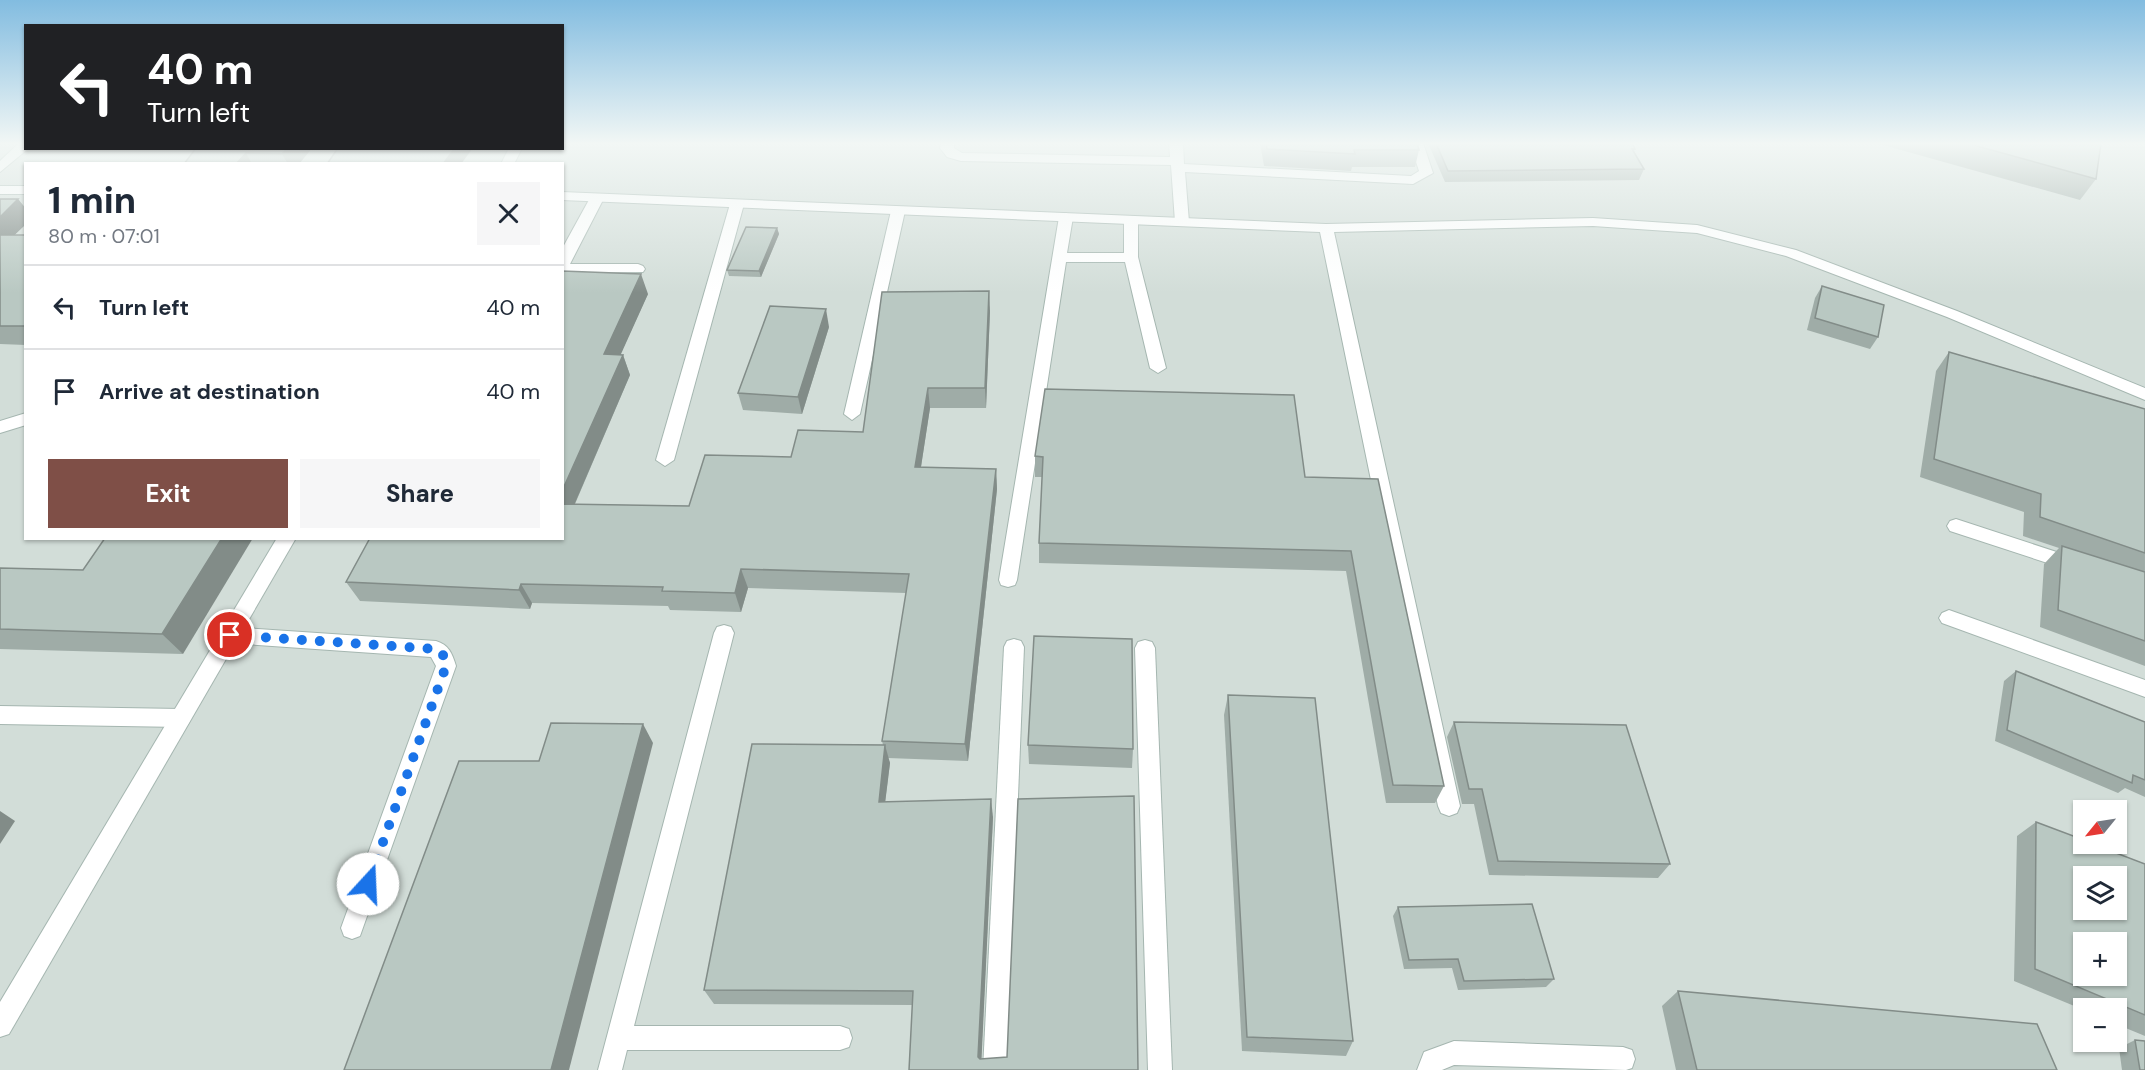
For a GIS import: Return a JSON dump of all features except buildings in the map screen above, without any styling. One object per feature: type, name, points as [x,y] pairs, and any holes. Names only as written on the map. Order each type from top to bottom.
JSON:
[{"type":"street","points":[[1180,193],[1182,222]]},
{"type":"street","points":[[564,196],[1326,228],[1593,222],[1696,229],[1791,253],[1952,314],[2145,394]]},
{"type":"street","points":[[564,262],[597,198]]},
{"type":"street","points":[[665,460],[737,204]]},
{"type":"street","points":[[852,414],[898,211]]},
{"type":"street","points":[[1008,580],[1066,217]]},
{"type":"street","points":[[1131,220],[1131,257],[1158,368]]},
{"type":"street","points":[[1326,228],[1449,806]]},
{"type":"street","points":[[1060,258],[1131,257]]},
{"type":"street","points":[[564,266],[638,269]]},
{"type":"street","points":[[0,427],[24,420]]},
{"type":"street","points":[[1956,526],[2089,569]]},
{"type":"street","points":[[0,1025],[286,540]]},
{"type":"street","points":[[1949,618],[2145,689]]},
{"type":"street","points":[[610,1070],[724,633]]},
{"type":"street","points":[[230,635],[436,649],[443,655],[446,666],[352,928]]},
{"type":"street","points":[[995,1070],[1014,647]]},
{"type":"street","points":[[1145,648],[1160,1070]]},
{"type":"street","points":[[0,715],[181,718]]},
{"type":"street","points":[[619,1038],[840,1038]]},
{"type":"street","points":[[1429,1070],[1433,1061],[1454,1053],[1623,1059]]},
{"type":"shaded area","points":[[0,193],[24,193],[24,540],[564,540],[564,193],[2145,193],[2145,1070],[0,1070]]},
{"type":"route","points":[[230,635],[436,649],[443,655],[446,666],[368,884]]}]
